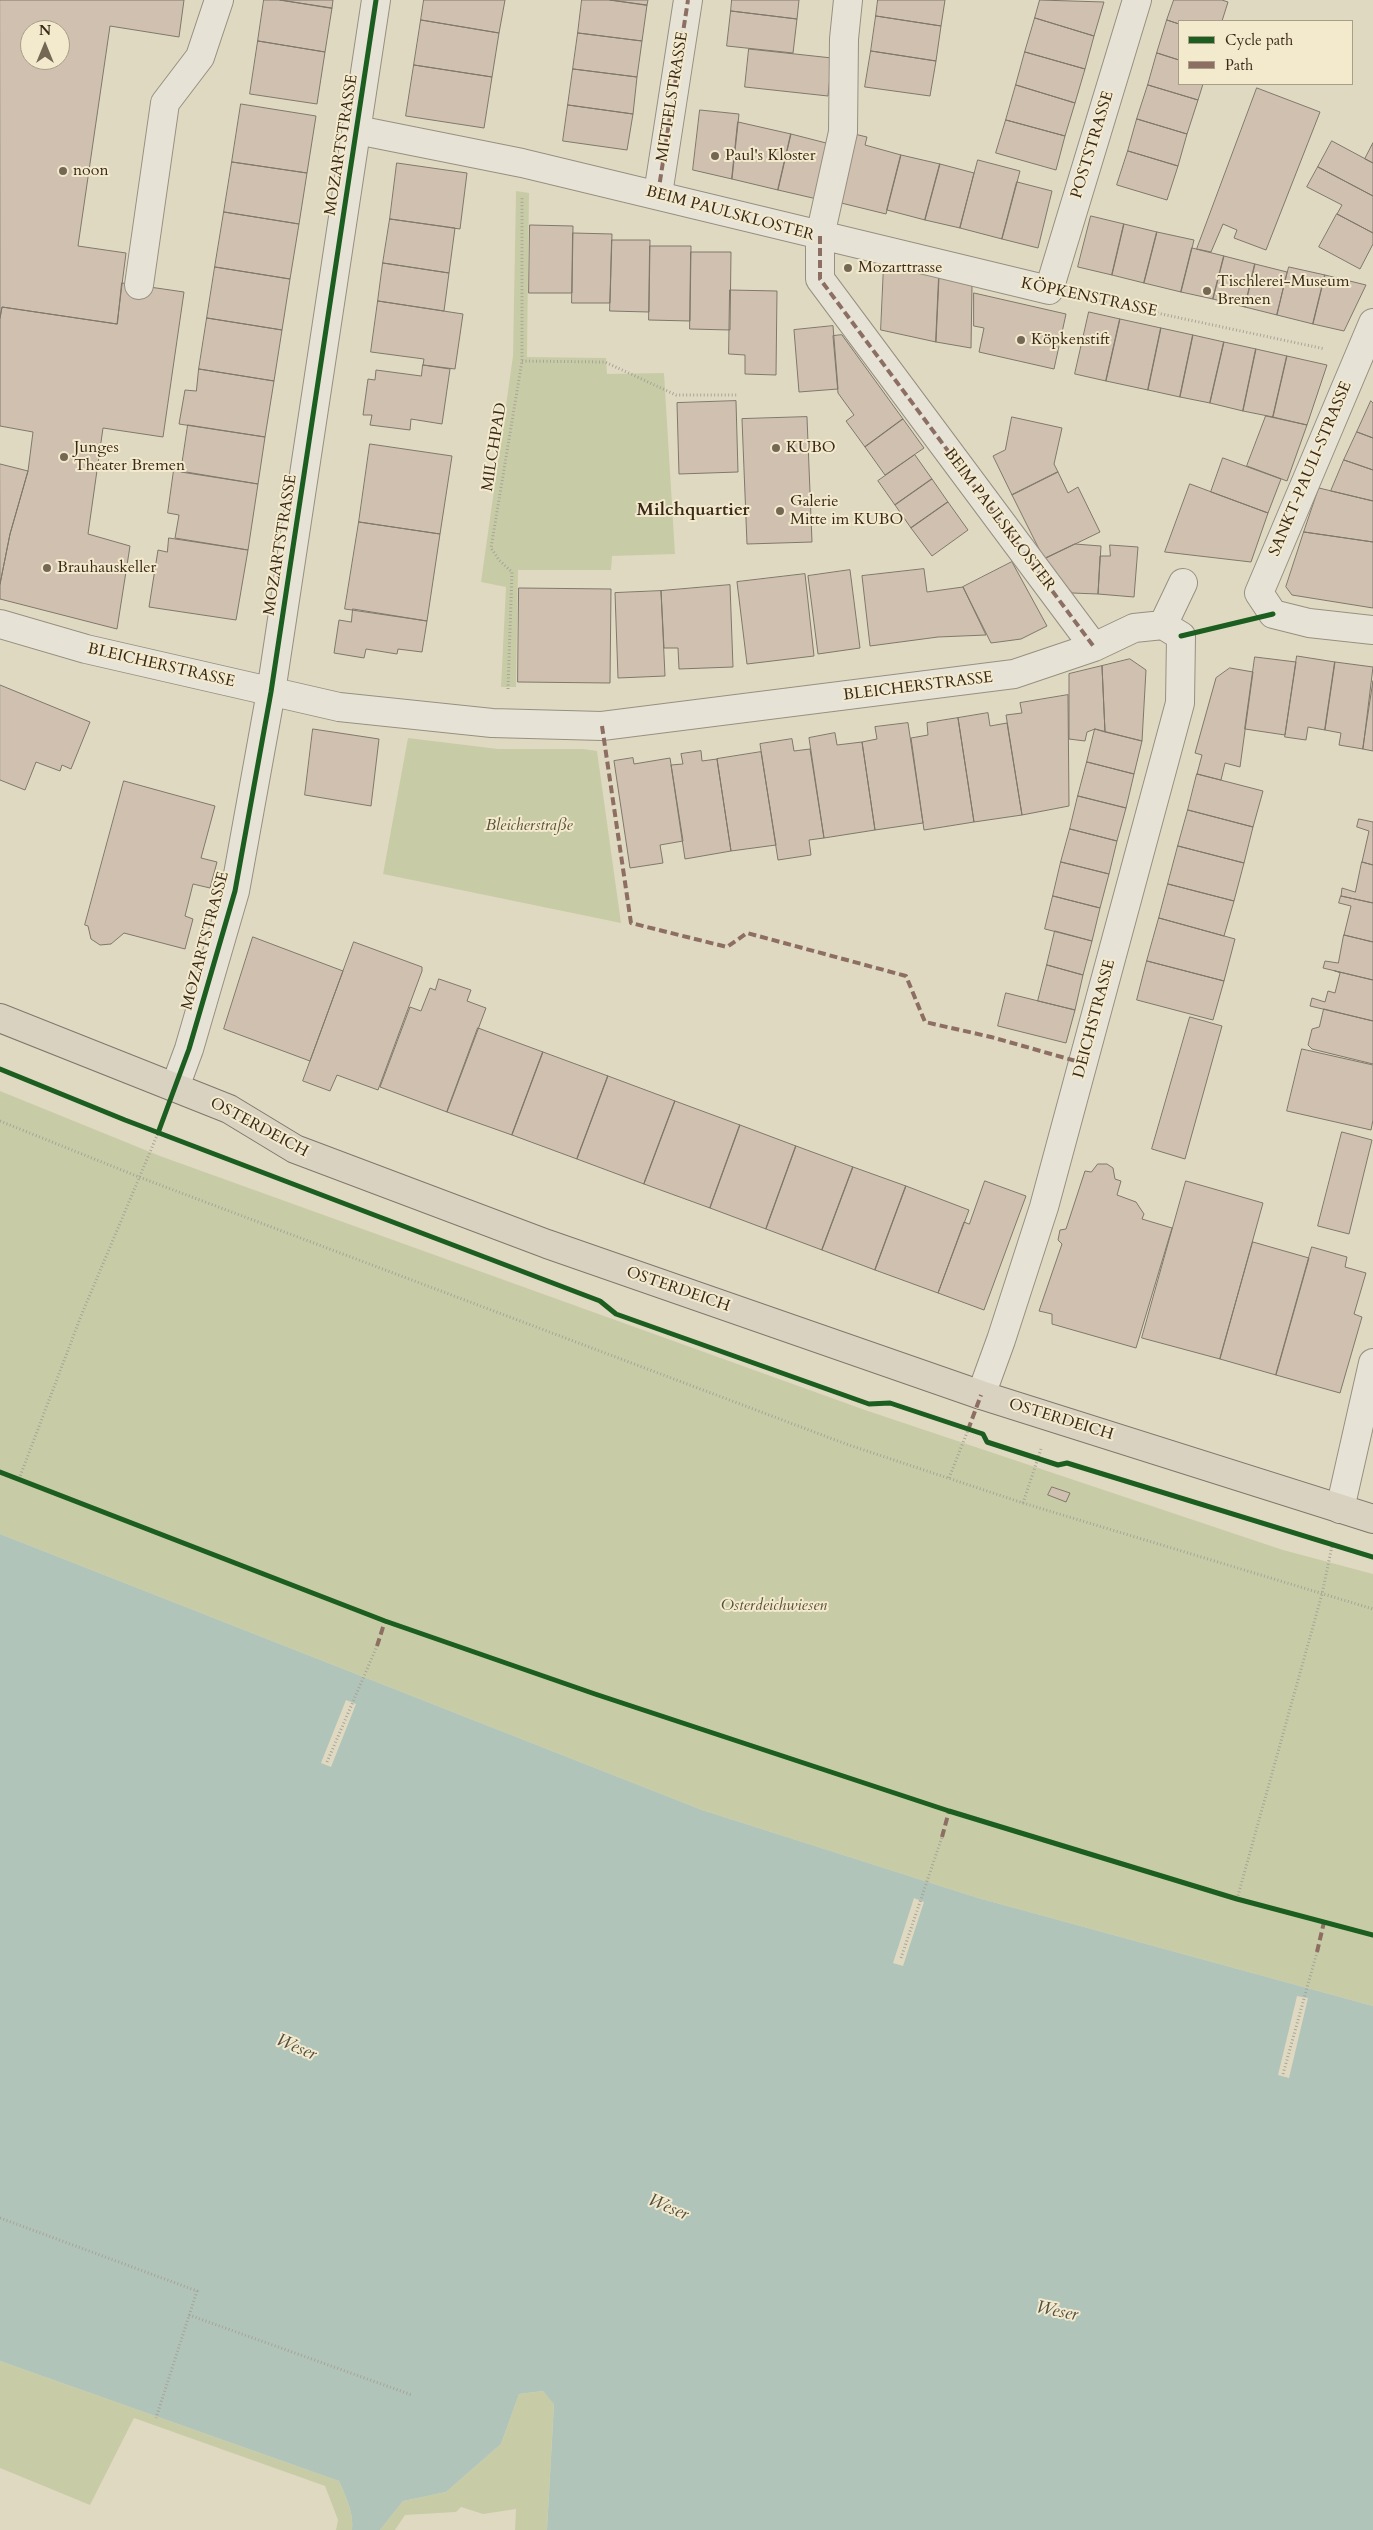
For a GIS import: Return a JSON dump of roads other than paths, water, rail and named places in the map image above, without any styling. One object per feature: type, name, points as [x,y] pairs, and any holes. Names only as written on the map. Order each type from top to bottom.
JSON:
[{"type":"main road","name":"OSTERDEICH","points":[[0,1018],[229,1109],[295,1149],[565,1250],[981,1395],[1373,1519]]},
{"type":"street","points":[[139,285],[165,103],[200,57],[219,0]]},
{"type":"street","name":"MOZARTSTRASSE","points":[[175,1087],[189,1049],[235,891],[271,692],[376,0]]},
{"type":"street","name":"MITTELSTRASSE","points":[[658,194],[688,0]]},
{"type":"street","points":[[820,236],[843,132],[844,38],[848,0]]},
{"type":"street","name":"POSTSTRASSE","points":[[1049,290],[1137,0]]},
{"type":"street","name":"BEIM PAULSKLOSTER","points":[[357,130],[522,163],[658,194],[820,236],[820,279],[1094,647]]},
{"type":"street","name":"KÖPKENSTRASSE","points":[[820,236],[1049,290]]},
{"type":"street","name":"SANKT-PAULI-STRASSE","points":[[1372,327],[1358,356],[1259,592],[1273,614],[1309,623],[1373,630]]},
{"type":"street","points":[[1172,630],[1183,583]]},
{"type":"street","name":"BLEICHERSTRASSE","points":[[0,624],[86,649],[339,706],[492,723],[602,726],[1014,674],[1094,647],[1134,628],[1172,630]]},
{"type":"street","name":"DEICHSTRASSE","points":[[981,1395],[1044,1207],[1180,702],[1172,630]]},
{"type":"street","points":[[1340,1509],[1373,1363]]},
{"type":"water","name":"Weser","points":[[0,1534],[702,1810],[978,1898],[1373,2006],[1373,2530],[547,2530],[554,2404],[543,2391],[519,2394],[501,2444],[446,2492],[403,2501],[380,2530],[352,2530],[351,2511],[339,2481],[0,2361]]},
{"type":"place","name":"Paul's Kloster","points":[[715,156]]},
{"type":"place","name":"noon","points":[[63,171]]},
{"type":"place","name":"Mozarttrasse","points":[[848,268]]},
{"type":"place","name":"Tischlerei-Museum Bremen","points":[[1207,291]]},
{"type":"place","name":"Köpkenstift","points":[[1021,340]]},
{"type":"place","name":"KUBO","points":[[776,448]]},
{"type":"place","name":"Junges Theater Bremen","points":[[64,457]]},
{"type":"place","name":"Galerie Mitte im KUBO","points":[[780,511]]},
{"type":"place","name":"Brauhauskeller","points":[[47,568]]},
{"type":"district","name":"Milchquartier","points":[[693,511]]},
{"type":"park label","name":"Bleicherstraße","points":[[529,826]]},
{"type":"park label","name":"Osterdeichwiesen","points":[[774,1606]]}]
